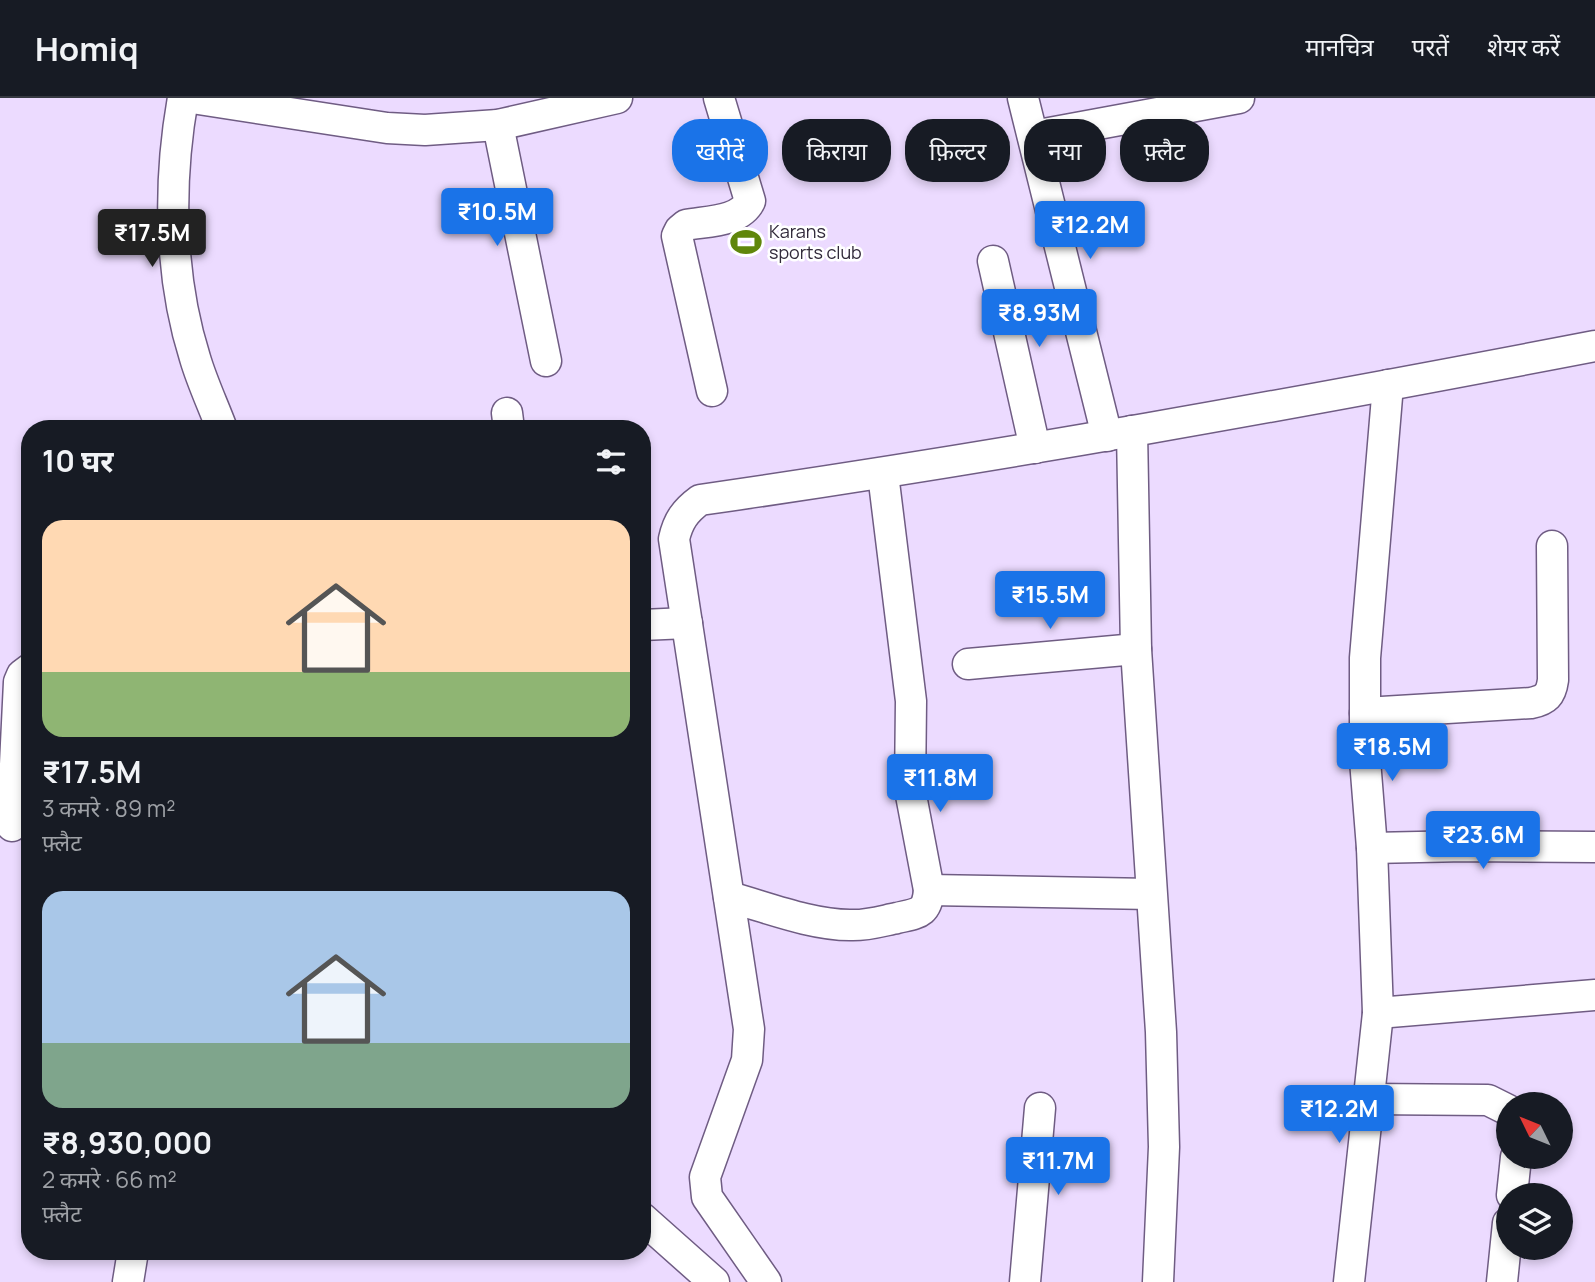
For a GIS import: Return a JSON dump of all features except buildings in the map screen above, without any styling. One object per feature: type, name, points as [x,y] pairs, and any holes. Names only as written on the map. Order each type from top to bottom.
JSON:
[{"type":"street","points":[[183,98],[175,141],[174,223],[178,270],[185,318],[195,358],[219,420]]},
{"type":"street","points":[[192,98],[387,128],[425,131],[498,125],[617,98]]},
{"type":"street","points":[[712,391],[677,236],[686,225],[736,216],[750,201],[719,98]]},
{"type":"street","points":[[1024,98],[1029,119]]},
{"type":"street","points":[[1106,122],[1238,98]]},
{"type":"street","points":[[498,125],[546,361]]},
{"type":"street","points":[[1046,182],[1120,434],[1161,1032],[1164,1147],[1158,1282]]},
{"type":"street","points":[[993,261],[1035,448]]},
{"type":"street","points":[[766,1282],[707,1197],[705,1177],[743,1075],[749,1045],[674,539],[677,525],[686,511],[700,500],[883,474],[1120,434],[1595,346]]},
{"type":"street","points":[[1349,1282],[1378,1013],[1372,848],[1365,760],[1365,658],[1388,385]]},
{"type":"street","points":[[729,897],[797,916],[851,926],[923,911],[928,903],[929,890],[910,790],[911,701],[883,474]]},
{"type":"street","points":[[1365,712],[1544,701],[1551,692],[1553,680],[1552,546]]},
{"type":"street","points":[[651,625],[687,623]]},
{"type":"street","points":[[968,664],[1136,649]]},
{"type":"street","points":[[14,827],[21,677]]},
{"type":"street","points":[[1372,848],[1595,847]]},
{"type":"street","points":[[929,890],[1151,894]]},
{"type":"street","points":[[1378,1013],[1595,995]]},
{"type":"street","points":[[1369,1099],[1488,1100],[1496,1104]]},
{"type":"street","points":[[1025,1282],[1040,1108]]},
{"type":"street","points":[[651,1226],[714,1282]]},
{"type":"street","points":[[128,1282],[132,1260]]},
{"type":"street","points":[[1502,1282],[1504,1260]]},
{"type":"place","name":"Karans sports club","points":[[746,242]]}]
